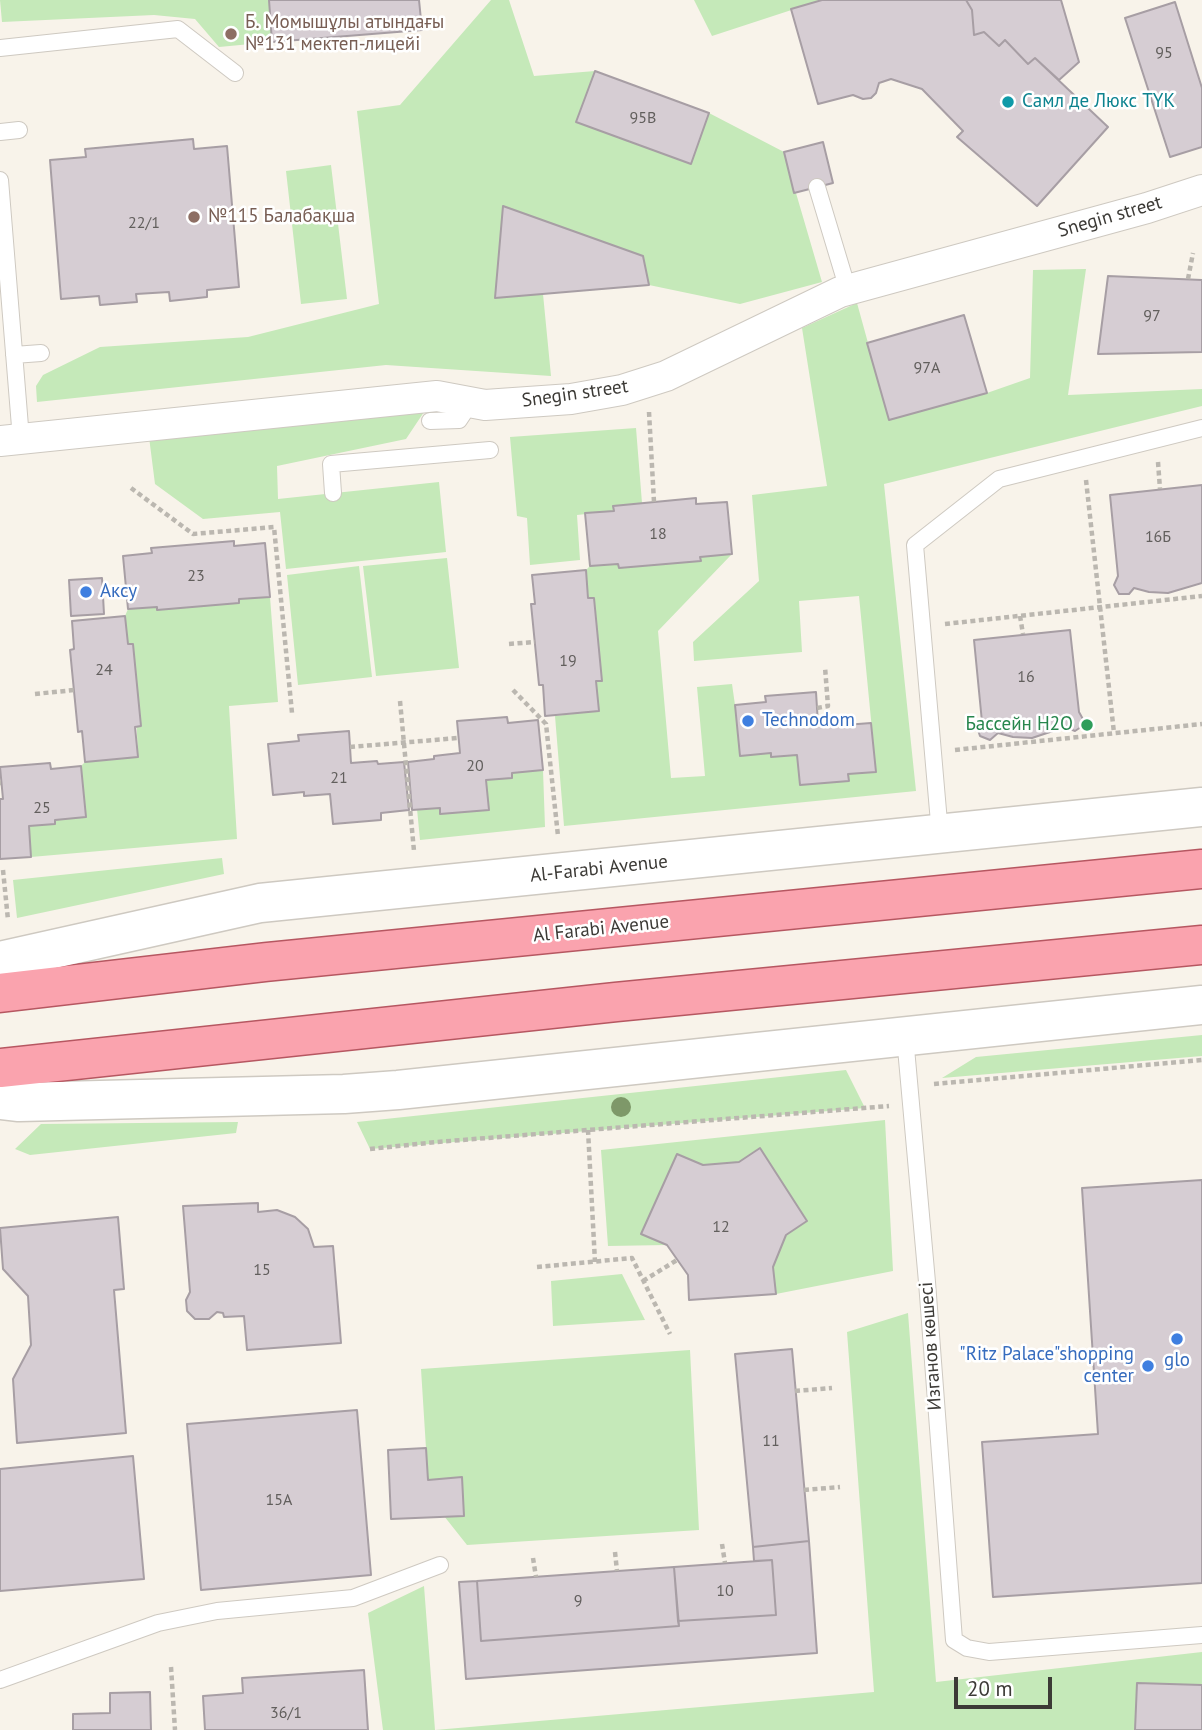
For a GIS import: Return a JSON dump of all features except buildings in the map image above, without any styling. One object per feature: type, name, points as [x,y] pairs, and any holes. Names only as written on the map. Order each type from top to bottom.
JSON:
[{"type":"main road","name":"Al-Farabi Avenue","points":[[0,961],[260,903],[1202,807]]},
{"type":"main road","name":"Al Farabi Avenue","points":[[0,993],[266,962],[1202,869]]},
{"type":"main road","points":[[0,1068],[630,1000],[1202,945]]},
{"type":"main road","points":[[0,1100],[19,1102],[344,1094],[905,1038],[1202,1005]]},
{"type":"street","name":"Snegin street","points":[[10,440],[437,397],[485,405],[571,399],[622,390],[666,376],[848,290],[1147,208],[1202,190]]},
{"type":"lane","points":[[0,48],[178,29],[235,73]]},
{"type":"lane","points":[[0,132],[19,130]]},
{"type":"lane","points":[[0,180],[14,355],[10,440]]},
{"type":"lane","points":[[817,187],[848,290]]},
{"type":"lane","points":[[14,355],[41,353]]},
{"type":"lane","points":[[430,421],[459,419],[471,402]]},
{"type":"lane","points":[[940,834],[915,545],[999,479],[1202,428]]},
{"type":"lane","points":[[333,493],[331,464],[490,450]]},
{"type":"lane","name":"Изганов көшесі","points":[[905,1038],[927,1282],[954,1640],[967,1648],[989,1652],[1202,1635]]},
{"type":"lane","points":[[0,1680],[158,1623],[217,1611],[353,1598],[440,1565]]},
{"type":"path","points":[[1188,279],[1193,253]]},
{"type":"path","points":[[649,412],[654,502]]},
{"type":"path","points":[[1084,458],[1114,733]]},
{"type":"path","points":[[131,488],[193,534],[274,527],[292,713]]},
{"type":"path","points":[[193,534],[193,544]]},
{"type":"path","points":[[924,627],[1202,596]]},
{"type":"path","points":[[1020,616],[1023,635]]},
{"type":"path","points":[[509,644],[535,642]]},
{"type":"path","points":[[817,708],[828,706],[825,667]]},
{"type":"path","points":[[35,694],[74,690]]},
{"type":"path","points":[[513,690],[546,724],[558,836]]},
{"type":"path","points":[[400,701],[414,850]]},
{"type":"path","points":[[934,752],[1202,724]]},
{"type":"path","points":[[350,747],[458,738]]},
{"type":"path","points":[[3,870],[8,920]]},
{"type":"path","points":[[910,1097],[937,1082],[1049,1075],[1202,1060]]},
{"type":"path","points":[[370,1149],[895,1106]]},
{"type":"path","points":[[588,1130],[595,1262]]},
{"type":"path","points":[[537,1267],[632,1258],[670,1334]]},
{"type":"path","points":[[643,1281],[677,1260]]},
{"type":"path","points":[[795,1391],[832,1388]]},
{"type":"path","points":[[804,1490],[840,1487]]},
{"type":"path","points":[[722,1544],[725,1563]]},
{"type":"path","points":[[615,1552],[617,1571]]},
{"type":"path","points":[[533,1558],[536,1577]]},
{"type":"path","points":[[171,1667],[175,1730]]},
{"type":"green space","points":[[0,0],[269,0],[272,42],[219,47],[195,19],[154,15],[2,22]]},
{"type":"green space","points":[[491,0],[509,0],[534,76],[595,71],[577,122],[690,164],[709,113],[784,152],[822,282],[740,304],[649,285],[643,256],[504,206],[495,298],[543,294],[551,376],[386,365],[37,402],[36,386],[43,375],[100,347],[248,337],[379,304],[357,111],[400,105]]},
{"type":"green space","points":[[694,0],[822,0],[712,36]]},
{"type":"green space","points":[[331,165],[347,299],[301,304],[286,171]]},
{"type":"green space","points":[[1086,269],[1068,395],[1202,389],[1202,406],[884,484],[916,791],[564,826],[555,716],[599,711],[586,570],[590,566],[618,564],[619,568],[700,561],[700,557],[732,554],[658,631],[671,778],[705,776],[697,687],[732,684],[735,705],[771,753],[771,757],[797,755],[800,785],[848,781],[848,774],[876,771],[859,596],[799,601],[802,652],[694,661],[693,642],[759,581],[752,495],[827,486],[802,328],[857,303],[889,419],[987,393],[1030,378],[1033,270]]},
{"type":"green space","points":[[428,406],[406,439],[277,466],[278,499],[439,482],[446,552],[286,569],[280,512],[203,519],[155,484],[149,437]]},
{"type":"green space","points":[[636,428],[642,503],[614,506],[614,511],[577,515],[580,560],[530,565],[527,518],[517,516],[510,437]]},
{"type":"green space","points":[[447,558],[459,668],[376,676],[363,566]]},
{"type":"green space","points":[[359,566],[372,677],[298,685],[287,575]]},
{"type":"green space","points":[[270,597],[278,702],[229,706],[237,839],[31,857],[29,826],[55,824],[55,820],[85,817],[81,766],[85,762],[138,756],[133,644],[128,644],[125,616],[128,609],[157,607],[157,610],[238,603],[239,599]]},
{"type":"green space","points":[[543,770],[545,827],[420,840],[417,809],[440,808],[440,814],[488,810],[486,780],[512,778],[512,773]]},
{"type":"green space","points":[[222,858],[224,874],[17,918],[13,880]]},
{"type":"green space","points":[[1202,1035],[1202,1056],[942,1078],[976,1057]]},
{"type":"green space","points":[[846,1070],[865,1108],[370,1149],[357,1122]]},
{"type":"green space","points":[[885,1120],[893,1271],[776,1294],[773,1267],[786,1235],[807,1220],[759,1148],[739,1162],[703,1165],[677,1154],[641,1234],[667,1245],[608,1246],[601,1150]]},
{"type":"green space","points":[[238,1122],[236,1133],[30,1155],[15,1149],[41,1124]]},
{"type":"green space","points":[[622,1274],[645,1320],[553,1326],[551,1281]]},
{"type":"green space","points":[[908,1313],[936,1682],[1202,1652],[1202,1730],[435,1730],[874,1692],[847,1332]]},
{"type":"green space","points":[[690,1350],[699,1530],[467,1545],[444,1516],[428,1480],[421,1369]]},
{"type":"green space","points":[[424,1586],[435,1730],[383,1730],[368,1613]]},
{"type":"place","name":"Б. Момышұлы атындағы №131 мектеп-лицейі","points":[[231,34]]},
{"type":"place","name":"Самл де Люкс ТҮК","points":[[1008,102]]},
{"type":"place","name":"№115 Балабақша","points":[[194,217]]},
{"type":"place","name":"Аксу","points":[[86,592]]},
{"type":"place","name":"Technodom","points":[[748,721]]},
{"type":"place","name":"Бассейн H2O","points":[[1087,725]]},
{"type":"place","name":"glo","points":[[1177,1339]]},
{"type":"place","name":"\"Ritz Palace\"shopping center","points":[[1148,1366]]}]
